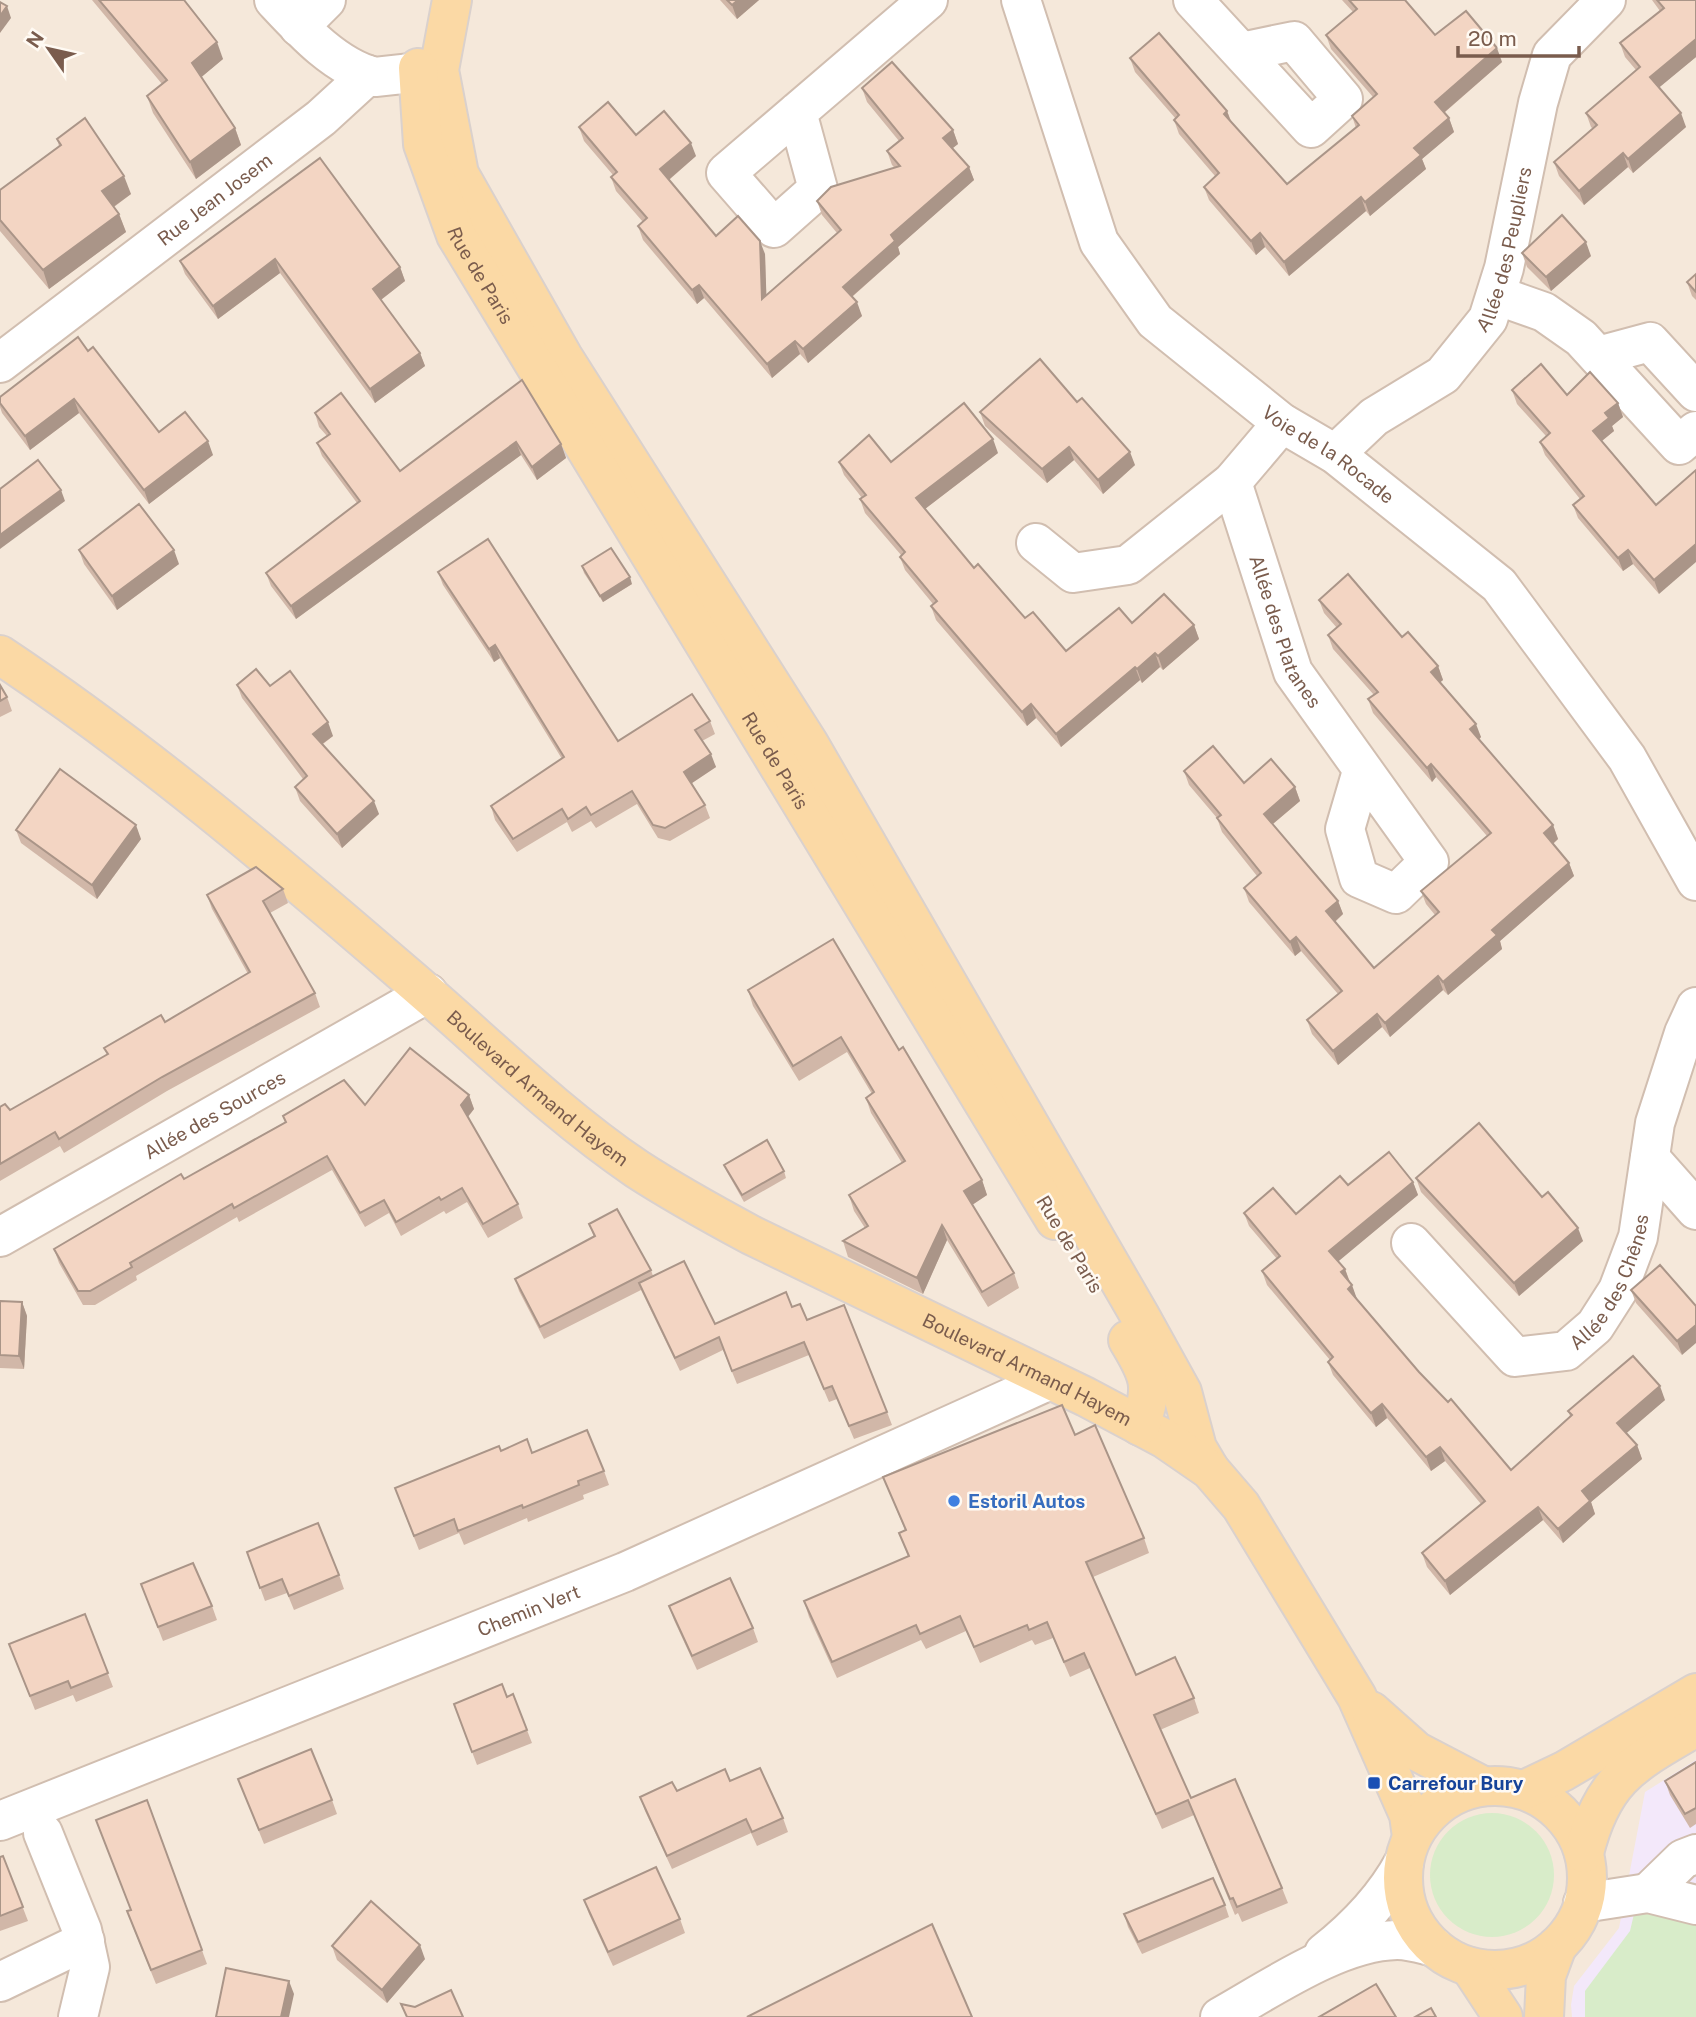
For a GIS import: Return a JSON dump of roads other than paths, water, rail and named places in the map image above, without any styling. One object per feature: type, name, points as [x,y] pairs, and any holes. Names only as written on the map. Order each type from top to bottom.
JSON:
[{"type":"main road","name":"Rue de Paris","points":[[426,0],[429,71],[423,144],[456,234],[1141,1361],[1148,1379],[1150,1399],[1140,1426],[1210,1470]]},
{"type":"main road","name":"Rue de Paris","points":[[452,0],[429,71],[459,174],[563,358],[816,756],[1182,1392],[1197,1448],[1210,1470],[1241,1506],[1357,1697],[1409,1815],[1408,1850]]},
{"type":"main road","name":"Boulevard Armand Hayem","points":[[0,655],[80,708],[232,825],[568,1115],[635,1167],[692,1204],[1140,1426]]},
{"type":"main road","points":[[1524,1790],[1564,1771],[1696,1693]]},
{"type":"main road","name":"Rue de Paris","points":[[1357,1697],[1416,1751],[1483,1786]]},
{"type":"main road","points":[[1584,1853],[1599,1807],[1621,1775],[1696,1727]]},
{"type":"main road","points":[[1483,1786],[1511,1786],[1524,1790],[1545,1800],[1562,1814],[1575,1832],[1584,1853],[1587,1878],[1583,1903],[1573,1926],[1557,1946],[1538,1959],[1516,1968],[1493,1970],[1470,1967],[1434,1947],[1420,1932],[1410,1913],[1403,1888],[1408,1850],[1424,1818],[1441,1803],[1461,1792],[1483,1786]]},
{"type":"main road","points":[[1544,2017],[1546,1976],[1557,1946]]},
{"type":"main road","points":[[1470,1967],[1503,2017]]},
{"type":"street","points":[[274,0],[299,27],[347,65],[368,75],[375,77],[429,71]]},
{"type":"street","points":[[299,27],[326,0]]},
{"type":"street","points":[[797,111],[928,0]]},
{"type":"street","name":"Voie de la Rocade","points":[[1021,0],[1099,242],[1155,321],[1282,424],[1335,454],[1499,585],[1628,758],[1696,881]]},
{"type":"street","points":[[1193,0],[1241,52]]},
{"type":"street","name":"Allée des Peupliers","points":[[1335,454],[1374,417],[1443,375],[1488,318],[1504,268],[1538,103],[1552,55],[1586,17],[1606,0]]},
{"type":"street","name":"Rue Jean Josem","points":[[0,363],[321,118],[368,75]]},
{"type":"street","points":[[1496,295],[1544,312],[1581,338],[1679,445],[1696,431]]},
{"type":"street","points":[[1598,356],[1650,341],[1696,392]]},
{"type":"street","points":[[1036,543],[1073,573],[1128,565],[1232,482],[1282,424]]},
{"type":"street","name":"Allée des Platanes","points":[[1232,482],[1293,672],[1362,771]]},
{"type":"street","name":"Allée des Sources","points":[[0,1237],[428,993]]},
{"type":"street","name":"Allée des Chênes","points":[[1411,1243],[1514,1357],[1566,1350],[1595,1326],[1618,1290],[1638,1237],[1655,1123],[1684,1033],[1696,1007]]},
{"type":"street","points":[[1650,1158],[1696,1210]]},
{"type":"street","name":"Chemin Vert","points":[[0,1821],[625,1572],[1050,1380]]},
{"type":"street","points":[[43,1833],[85,1941],[90,1967],[78,2017]]},
{"type":"street","points":[[1304,1969],[1366,1915],[1387,1890],[1408,1850]]},
{"type":"street","points":[[1648,1893],[1684,1859],[1696,1854]]},
{"type":"street","points":[[1583,1903],[1648,1893],[1696,1905]]},
{"type":"street","points":[[1220,2017],[1304,1969],[1378,1942],[1406,1940],[1434,1947]]},
{"type":"street","points":[[0,1982],[85,1941]]},
{"type":"place","name":"Estoril Autos","points":[[954,1501]]},
{"type":"place","name":"Carrefour Bury","points":[[1374,1783]]}]
